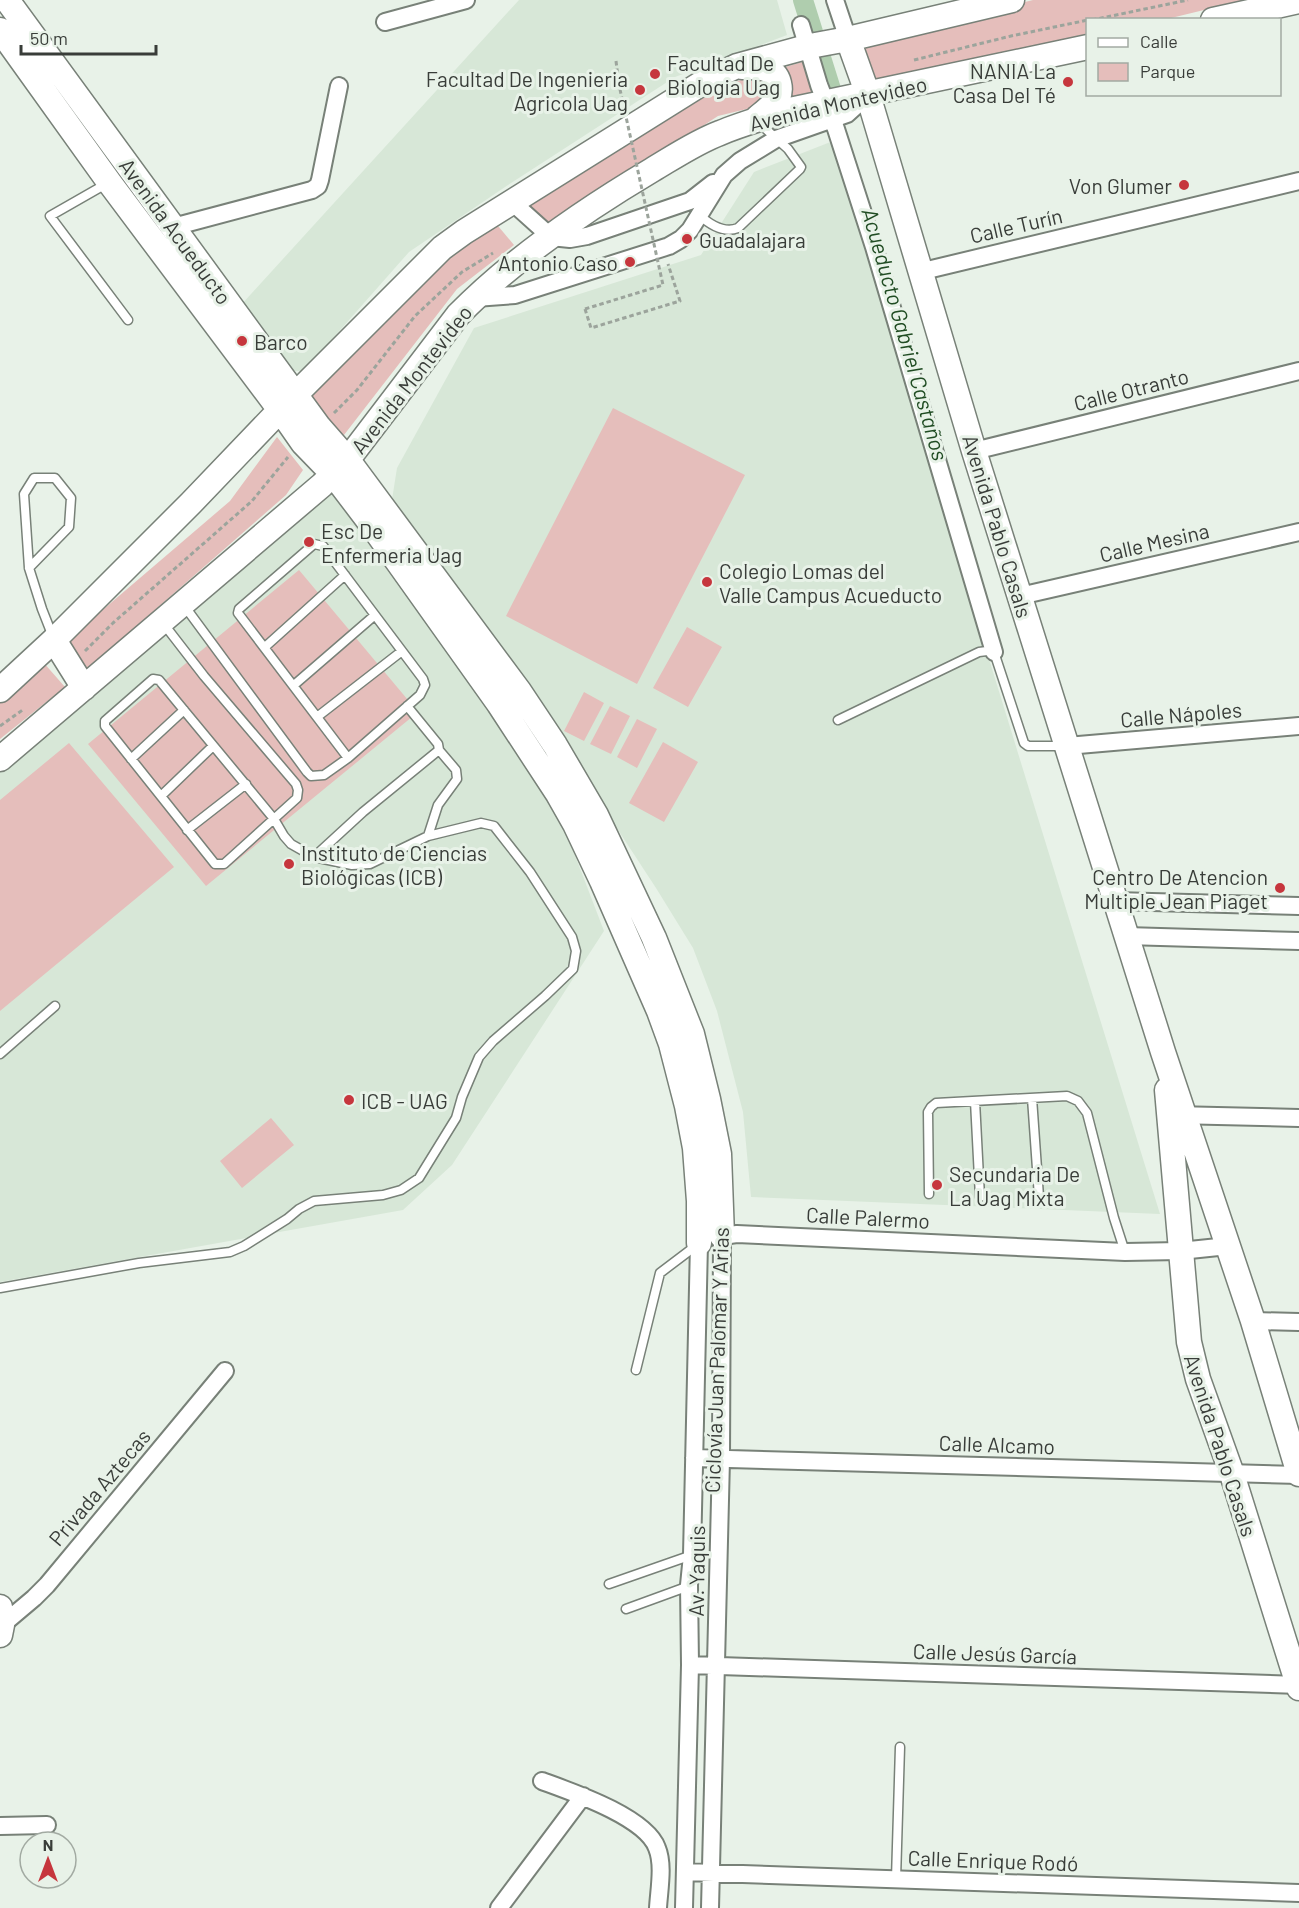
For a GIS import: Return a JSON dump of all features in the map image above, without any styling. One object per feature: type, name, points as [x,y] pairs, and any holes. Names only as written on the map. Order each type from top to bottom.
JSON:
[{"type":"street","name":"Avenida Acueducto","points":[[7,0],[173,227],[195,276]]},
{"type":"street","points":[[385,22],[466,0]]},
{"type":"street","name":"Avenida Pablo Casals","points":[[835,0],[868,95],[974,451],[1163,1052],[1177,1115],[1228,1245],[1299,1475]]},
{"type":"street","points":[[0,690],[54,640],[442,249],[464,232],[707,80],[804,36],[848,39],[1012,0]]},
{"type":"street","points":[[1221,18],[1299,1]]},
{"type":"street","name":"Avenida Acueducto","points":[[0,30],[109,182],[195,276],[288,402],[324,434],[340,466],[519,691],[555,745],[586,820]]},
{"type":"street","points":[[804,36],[884,281],[994,652]]},
{"type":"street","name":"Avenida Montevideo","points":[[0,759],[340,466],[458,315],[475,298],[551,237],[610,195],[717,134],[755,120],[829,111],[868,95],[1086,47]]},
{"type":"street","points":[[737,66],[764,68],[774,73],[779,82],[780,92],[776,100],[755,120]]},
{"type":"street","points":[[173,227],[312,190],[318,186],[339,86]]},
{"type":"street","points":[[512,202],[551,237],[570,239],[587,237],[690,201],[740,161],[829,111]]},
{"type":"street","points":[[475,298],[515,295],[663,248],[681,240],[690,230],[724,175]]},
{"type":"street","name":"Calle Turín","points":[[920,272],[1299,182]]},
{"type":"street","name":"Calle Otranto","points":[[974,451],[1299,371]]},
{"type":"street","name":"Calle Mesina","points":[[1020,596],[1299,532]]},
{"type":"street","points":[[54,640],[84,688]]},
{"type":"street","name":"Calle Nápoles","points":[[1066,746],[1299,726]]},
{"type":"street","points":[[586,820],[654,938],[692,1034],[719,1154],[722,1236]]},
{"type":"street","points":[[586,820],[602,881],[659,1011],[671,1044],[695,1148],[699,1243]]},
{"type":"street","points":[[1115,901],[1299,906]]},
{"type":"street","points":[[1126,936],[1299,941]]},
{"type":"street","points":[[1177,1115],[1299,1118]]},
{"type":"street","name":"Avenida Pablo Casals","points":[[1177,1115],[1180,1251],[1189,1342],[1198,1379],[1232,1474],[1299,1686]]},
{"type":"street","name":"Calle Palermo","points":[[722,1236],[737,1234],[1125,1252],[1180,1251],[1228,1245]]},
{"type":"street","name":"Av. Yaquis","points":[[710,1908],[721,1459],[722,1236]]},
{"type":"street","name":"Av. Yaquis","points":[[684,1908],[690,1665],[689,1586],[692,1554],[699,1243]]},
{"type":"street","points":[[1253,1321],[1299,1322]]},
{"type":"street","name":"Privada Aztecas","points":[[1,1622],[34,1598],[47,1585],[225,1371]]},
{"type":"street","name":"Calle Alcamo","points":[[694,1458],[1299,1475]]},
{"type":"street","name":"Calle Jesús García","points":[[690,1665],[1299,1686]]},
{"type":"street","points":[[542,1781],[584,1796],[637,1823],[652,1838],[660,1860],[658,1908]]},
{"type":"street","points":[[499,1908],[584,1796]]},
{"type":"street","points":[[0,1826],[47,1825]]},
{"type":"street","name":"Calle Enrique Rodó","points":[[685,1872],[1299,1893]]},
{"type":"lane","points":[[690,201],[699,215],[727,231],[738,228],[799,171],[801,167],[788,149],[755,120]]},
{"type":"lane","points":[[109,182],[50,216],[128,320]]},
{"type":"lane","points":[[29,568],[69,527],[71,498],[55,478],[34,478],[24,494],[29,568],[54,640]]},
{"type":"lane","points":[[183,603],[307,772],[311,776],[324,775],[348,758],[407,706],[420,694],[424,685],[423,679],[323,546],[314,544],[239,609],[238,613],[348,758]]},
{"type":"lane","points":[[265,647],[345,575]]},
{"type":"lane","points":[[294,685],[375,615]]},
{"type":"lane","points":[[0,1288],[139,1263],[230,1252],[314,1201],[383,1195],[401,1190],[419,1178],[456,1118],[479,1057],[493,1041],[573,969],[576,951],[572,937],[530,872],[494,826],[481,823],[428,836],[370,864],[352,865],[314,857],[291,844],[274,819],[246,784],[156,678],[105,721],[105,726],[213,862],[219,865],[224,864],[274,819],[297,798],[298,790],[296,784],[204,676],[162,621]]},
{"type":"lane","points":[[317,717],[402,651]]},
{"type":"lane","points":[[838,720],[979,652],[987,651],[994,652],[1024,743],[1028,746],[1066,746]]},
{"type":"lane","points":[[407,706],[456,770],[457,779],[438,805],[428,836]]},
{"type":"lane","points":[[131,759],[184,710]]},
{"type":"lane","points":[[161,796],[213,746]]},
{"type":"lane","points":[[314,857],[363,812],[440,750]]},
{"type":"lane","points":[[296,784],[307,772]]},
{"type":"lane","points":[[187,830],[246,784]]},
{"type":"lane","points":[[0,1054],[55,1006]]},
{"type":"lane","points":[[929,1194],[928,1112],[936,1103],[1066,1096],[1078,1101],[1087,1113],[1113,1218],[1125,1252]]},
{"type":"lane","points":[[1032,1098],[1039,1197]]},
{"type":"lane","points":[[975,1101],[980,1197]]},
{"type":"lane","points":[[636,1370],[660,1273],[699,1243]]},
{"type":"lane","points":[[609,1584],[692,1554]]},
{"type":"lane","points":[[626,1609],[689,1586]]},
{"type":"lane","points":[[896,1880],[900,1747]]},
{"type":"path","points":[[1102,18],[1188,0]]},
{"type":"path","points":[[616,61],[619,85],[663,285],[585,309],[591,328],[680,301],[663,248]]},
{"type":"shaded area","points":[[519,0],[777,0],[787,35],[675,77],[505,187],[409,252],[304,371],[289,371],[241,305]]},
{"type":"shaded area","points":[[833,141],[1160,1214],[751,1197],[743,1112],[717,1011],[693,948],[520,680],[391,506],[397,468],[474,328],[701,255],[754,172]]},
{"type":"shaded area","name":"Instituto de Ciencias Biológicas (ICB)","points":[[332,489],[553,798],[604,931],[452,1165],[403,1210],[0,1282],[0,763]]},
{"type":"green space","points":[[1033,0],[1245,0],[1171,18],[1086,18],[1086,39],[876,87],[858,44]]},
{"type":"green space","points":[[809,60],[816,92],[718,116],[547,228],[519,203],[672,106],[728,84]]},
{"type":"green space","points":[[493,220],[514,245],[457,289],[337,444],[305,399],[417,276]]},
{"type":"green space","points":[[613,408],[745,475],[637,684],[506,616]]},
{"type":"green space","points":[[277,437],[303,470],[286,495],[83,673],[64,643],[230,501]]},
{"type":"green space","points":[[299,570],[418,712],[206,886],[88,744]]},
{"type":"green space","points":[[687,627],[722,647],[688,707],[653,688]]},
{"type":"green space","points":[[43,662],[65,687],[0,739],[0,698]]},
{"type":"green space","points":[[584,692],[604,703],[584,741],[564,731]]},
{"type":"green space","points":[[610,706],[630,716],[611,754],[590,744]]},
{"type":"green space","points":[[637,719],[657,729],[637,768],[617,757]]},
{"type":"green space","points":[[663,742],[698,762],[664,822],[629,803]]},
{"type":"green space","points":[[69,743],[174,867],[0,1011],[0,800]]},
{"type":"green space","points":[[271,1118],[294,1145],[242,1188],[220,1161]]},
{"type":"waterway","name":"Acueducto Gabriel Castaños","points":[[803,0],[839,115]]},
{"type":"place","name":"Facultad De Biologia Uag","points":[[655,74]]},
{"type":"place","name":"NANIA La Casa Del Té","points":[[1068,82]]},
{"type":"place","name":"Facultad De Ingenieria Agricola Uag","points":[[640,90]]},
{"type":"place","name":"Von Glumer","points":[[1184,185]]},
{"type":"place","name":"Guadalajara","points":[[687,239]]},
{"type":"place","name":"Antonio Caso","points":[[630,262]]},
{"type":"place","name":"Barco","points":[[242,341]]},
{"type":"place","name":"Esc De Enfermeria Uag","points":[[309,542]]},
{"type":"place","name":"Colegio Lomas del Valle Campus Acueducto","points":[[707,582]]},
{"type":"place","name":"Instituto de Ciencias Biológicas (ICB)","points":[[289,864]]},
{"type":"place","name":"Centro De Atencion Multiple Jean Piaget","points":[[1280,888]]},
{"type":"place","name":"ICB - UAG","points":[[349,1100]]},
{"type":"place","name":"Secundaria De La Uag Mixta","points":[[937,1185]]}]
